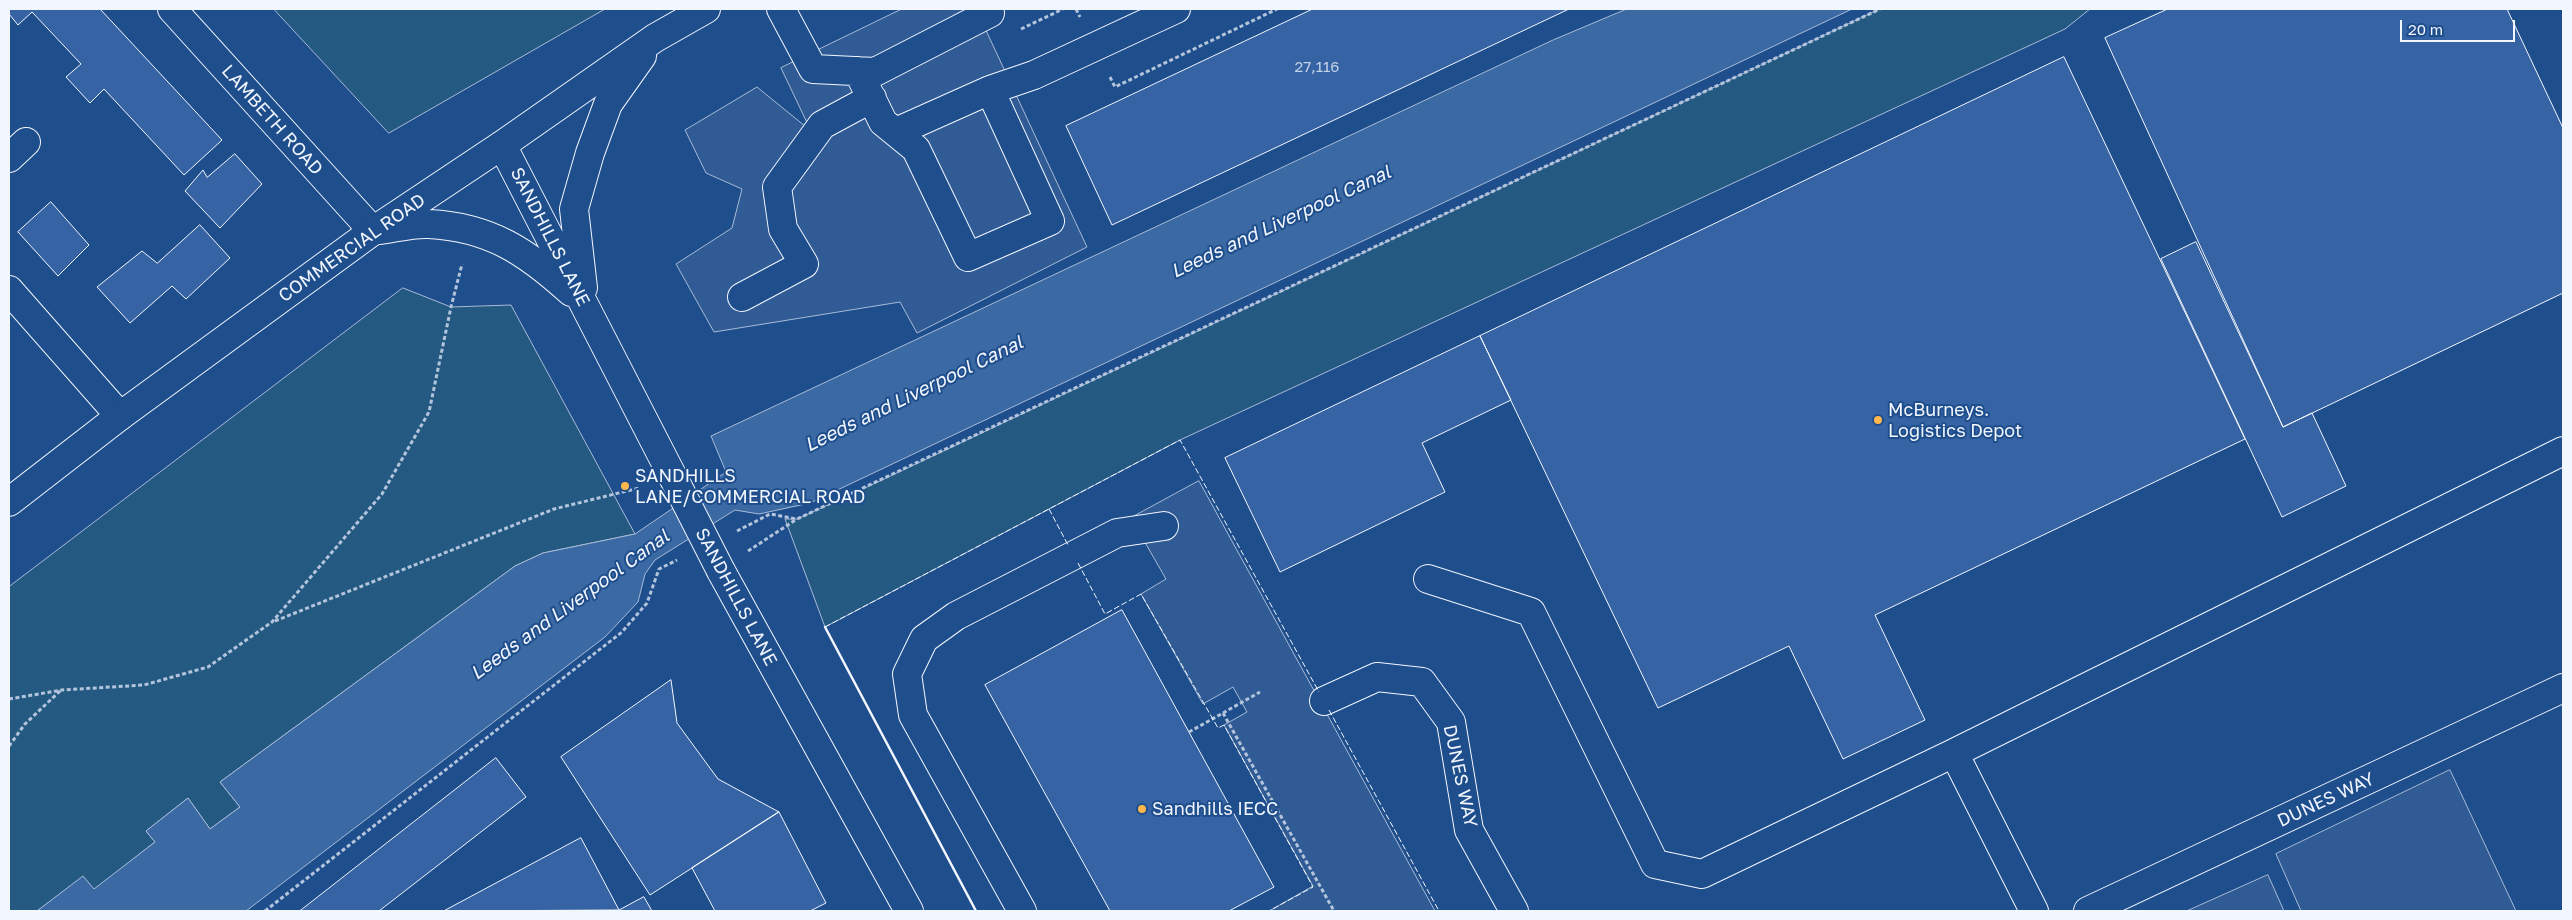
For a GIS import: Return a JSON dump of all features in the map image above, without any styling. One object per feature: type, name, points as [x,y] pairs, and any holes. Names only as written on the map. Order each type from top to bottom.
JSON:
[{"type":"main road","name":"LAMBETH ROAD","points":[[172,9],[373,231]]},
{"type":"main road","name":"COMMERCIAL ROAD","points":[[9,502],[120,416],[373,231],[502,145],[655,38],[706,9]]},
{"type":"main road","points":[[782,9],[813,69],[875,72],[990,13]]},
{"type":"main road","points":[[896,132],[990,90],[1034,75],[1176,9]]},
{"type":"main road","points":[[584,304],[574,209],[590,153],[608,104],[655,38]]},
{"type":"main road","points":[[858,71],[883,122],[916,149],[968,257],[1050,221],[990,90]]},
{"type":"main road","points":[[742,297],[804,264],[783,229],[778,187],[822,125],[872,98]]},
{"type":"main road","name":"SANDHILLS LANE","points":[[502,145],[721,570],[909,911]]},
{"type":"main road","points":[[373,231],[428,224],[471,229],[512,245],[539,263],[584,304]]},
{"type":"main road","points":[[9,290],[120,416]]},
{"type":"main road","points":[[1428,579],[1531,612],[1655,864],[1702,874],[1954,753],[2563,451]]},
{"type":"main road","points":[[1022,911],[913,715],[907,674],[924,639],[956,616],[1117,533],[1164,526]]},
{"type":"main road","name":"DUNES WAY","points":[[1324,702],[1377,677],[1422,682],[1452,722],[1469,830],[1514,911]]},
{"type":"main road","name":"DUNES WAY","points":[[2088,911],[2563,688]]},
{"type":"main road","points":[[1954,753],[2034,911]]},
{"type":"path","points":[[721,570],[797,519],[1880,9]]},
{"type":"path","points":[[272,622],[382,494],[430,412],[451,307],[471,229]]},
{"type":"path","points":[[9,699],[62,690],[144,685],[208,667],[272,622],[554,509],[674,479]]},
{"type":"path","points":[[736,531],[770,514],[797,519]]},
{"type":"path","points":[[266,911],[622,632],[647,604],[659,569],[685,556]]},
{"type":"path","points":[[9,746],[25,724],[62,690]]},
{"type":"path","points":[[1189,732],[1260,692]]},
{"type":"path","points":[[1223,713],[1334,911]]},
{"type":"shaded area","points":[[274,9],[605,9],[389,133]]},
{"type":"shaded area","points":[[902,9],[976,9],[1087,247],[917,333],[900,302],[714,332],[676,264],[732,228],[742,189],[706,173],[685,130],[757,87],[811,131],[781,68]]},
{"type":"shaded area","points":[[1880,9],[2090,9],[2065,29],[1180,440],[825,627],[785,519],[797,519],[867,487]]},
{"type":"shaded area","points":[[403,288],[451,307],[511,305],[635,534],[543,553],[515,566],[220,782],[240,807],[210,829],[188,798],[146,831],[155,842],[94,890],[83,877],[37,911],[9,911],[9,587]]},
{"type":"shaded area","points":[[1199,481],[1435,911],[1269,911],[1313,886],[1224,725],[1247,712],[1233,687],[1203,704],[1141,594],[1166,579],[1131,518]]},
{"type":"shaded area","points":[[2450,770],[2516,911],[2301,911],[2276,854]]},
{"type":"shaded area","points":[[2268,875],[2284,911],[2187,911]]},
{"type":"water","name":"Leeds and Liverpool Canal","points":[[1627,9],[1852,9],[810,503],[759,514],[735,510],[655,560],[645,574],[638,602],[605,637],[246,911],[37,911],[83,876],[94,889],[155,842],[146,831],[188,798],[210,829],[240,807],[220,782],[515,566],[543,553],[635,534],[726,472],[711,436],[1553,40]]},
{"type":"building","points":[[9,9],[100,9],[222,140],[184,175],[104,89],[90,103],[66,77],[81,64],[32,12],[18,25],[9,14]]},
{"type":"building","points":[[1313,9],[1569,9],[1112,225],[1066,126]]},
{"type":"building","points":[[2168,9],[2507,9],[2563,128],[2563,293],[2283,427],[2105,38]]},
{"type":"building","name":"McBurneys. Logistics Depot","points":[[2064,57],[2245,439],[1875,615],[1925,720],[1843,759],[1789,646],[1658,708],[1480,336]]},
{"type":"building","points":[[235,154],[262,184],[220,228],[185,191],[203,170],[207,177]]},
{"type":"building","points":[[51,202],[89,245],[58,276],[18,232]]},
{"type":"building","points":[[200,225],[230,258],[186,299],[172,286],[130,323],[97,287],[142,251],[157,263]]},
{"type":"building","points":[[2196,242],[2283,427],[2312,413],[2346,486],[2282,517],[2161,259]]},
{"type":"building","points":[[1480,336],[1511,400],[1422,443],[1445,492],[1280,572],[1225,458]]},
{"type":"building","name":"Sandhills IECC","points":[[1122,610],[1274,887],[1229,911],[1110,911],[985,685]]},
{"type":"building","points":[[671,680],[677,723],[718,779],[779,812],[650,895],[561,757]]},
{"type":"building","points":[[496,758],[526,797],[379,911],[300,911]]},
{"type":"building","points":[[779,812],[826,903],[810,911],[715,911],[692,868]]},
{"type":"building","points":[[581,838],[619,910],[444,911]]},
{"type":"building","points":[[644,897],[652,911],[616,911],[619,910]]},
{"type":"fence","points":[[825,627],[1180,440],[1319,692]]},
{"type":"fence","points":[[1049,509],[1068,545]]},
{"type":"fence","points":[[1078,563],[1105,614],[1141,594],[1218,728],[1224,725],[1313,887],[1269,911]]},
{"type":"fence","points":[[1329,710],[1439,911]]},
{"type":"wall","points":[[825,627],[976,911]]},
{"type":"place","name":"McBurneys. Logistics Depot","points":[[1878,420]]},
{"type":"place","name":"SANDHILLS LANE/COMMERCIAL ROAD","points":[[625,486]]},
{"type":"place","name":"Sandhills IECC","points":[[1142,809]]}]
